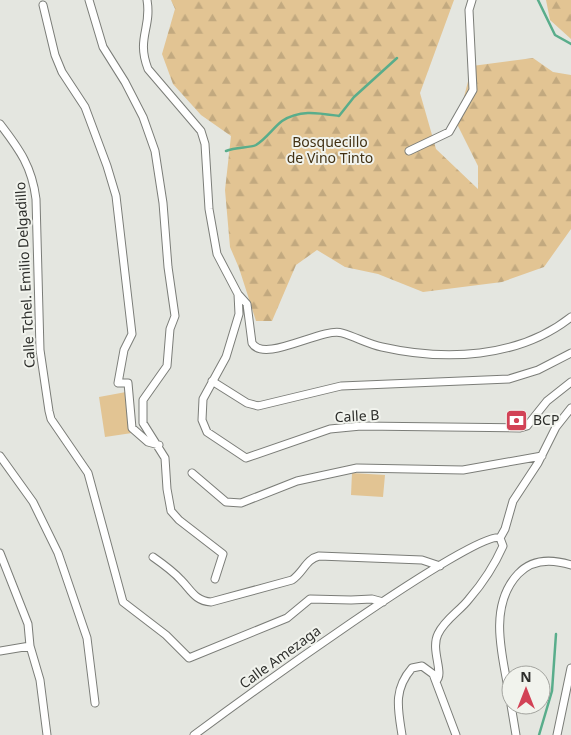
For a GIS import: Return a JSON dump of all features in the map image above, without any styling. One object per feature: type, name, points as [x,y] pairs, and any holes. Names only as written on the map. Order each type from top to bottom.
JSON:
[{"type":"street","points":[[89,0],[103,47],[125,82],[143,117],[155,151],[164,213],[168,266],[175,310],[170,328],[167,366],[143,400],[145,428],[159,446],[166,462],[167,489],[171,511],[179,520],[223,554],[215,579]]},
{"type":"street","points":[[147,0],[148,18],[141,48],[143,57],[148,69],[200,131],[207,156],[209,209],[217,254],[238,294],[246,304],[254,346],[263,350],[287,346],[331,332],[342,332],[380,347],[404,352],[432,355],[468,355],[490,352],[535,338],[561,326],[571,317]]},
{"type":"street","points":[[408,151],[449,132],[473,90],[469,10],[472,0]]},
{"type":"street","points":[[44,5],[54,55],[62,72],[85,106],[116,196],[132,334],[124,350],[118,383],[128,383],[132,428],[148,442],[159,446]]},
{"type":"street","name":"Calle Tchel. Emilio Delgadillo","points":[[0,124],[18,148],[33,179],[36,199],[40,350],[52,419],[88,473],[123,602],[132,611],[166,635],[187,657],[245,636],[287,618],[310,598],[351,600],[372,598],[383,602]]},
{"type":"street","points":[[238,294],[239,314],[236,330],[226,357],[212,381],[247,403],[258,406],[341,386],[509,379],[538,370],[571,353]]},
{"type":"street","name":"Calle B","points":[[212,381],[202,406],[204,428],[207,432],[246,458],[330,429],[361,426],[520,428],[527,426],[547,401],[571,382]]},
{"type":"street","points":[[436,681],[440,677],[434,651],[438,634],[442,626],[469,599],[496,558],[503,546],[500,538],[505,529],[513,501],[542,456],[556,427],[571,408]]},
{"type":"street","points":[[0,456],[33,502],[62,561],[87,638],[95,703]]},
{"type":"street","points":[[192,473],[226,502],[232,504],[254,498],[297,481],[356,468],[463,470],[542,456]]},
{"type":"street","name":"Calle Amezaga","points":[[194,735],[334,634],[383,602],[490,537],[500,538]]},
{"type":"street","points":[[0,554],[28,624],[30,646],[40,680],[47,735]]},
{"type":"street","points":[[153,557],[181,579],[199,600],[211,602],[292,580],[299,575],[308,562],[319,556],[422,560],[440,566]]},
{"type":"street","points":[[506,665],[499,618],[507,587],[529,564],[550,562],[571,565]]},
{"type":"street","points":[[0,651],[30,646]]},
{"type":"street","points":[[402,735],[396,703],[398,692],[405,677],[412,668],[422,666],[430,670],[436,681],[456,735]]},
{"type":"street","points":[[556,735],[571,668]]},
{"type":"street","points":[[513,715],[516,735]]},
{"type":"green space","name":"Bosquecillo de Vino Tinto","points":[[171,0],[454,0],[420,93],[436,149],[478,189],[478,166],[457,124],[472,66],[533,58],[553,72],[571,75],[571,229],[544,267],[502,282],[423,292],[378,274],[345,267],[317,250],[296,265],[272,321],[256,321],[239,268],[230,247],[225,190],[231,136],[201,115],[173,84],[162,54],[175,9]]},
{"type":"green space","points":[[546,0],[571,0],[571,39],[550,20]]},
{"type":"green space","points":[[126,392],[132,433],[105,437],[99,397]]},
{"type":"green space","points":[[352,473],[385,475],[383,497],[351,495]]},
{"type":"waterway","points":[[538,0],[555,35],[571,44]]},
{"type":"waterway","points":[[226,151],[256,145],[289,117],[303,113],[339,116],[354,97],[397,58]]},
{"type":"waterway","points":[[539,735],[552,691],[556,634]]},
{"type":"place","name":"BCP","points":[[517,420]]}]
